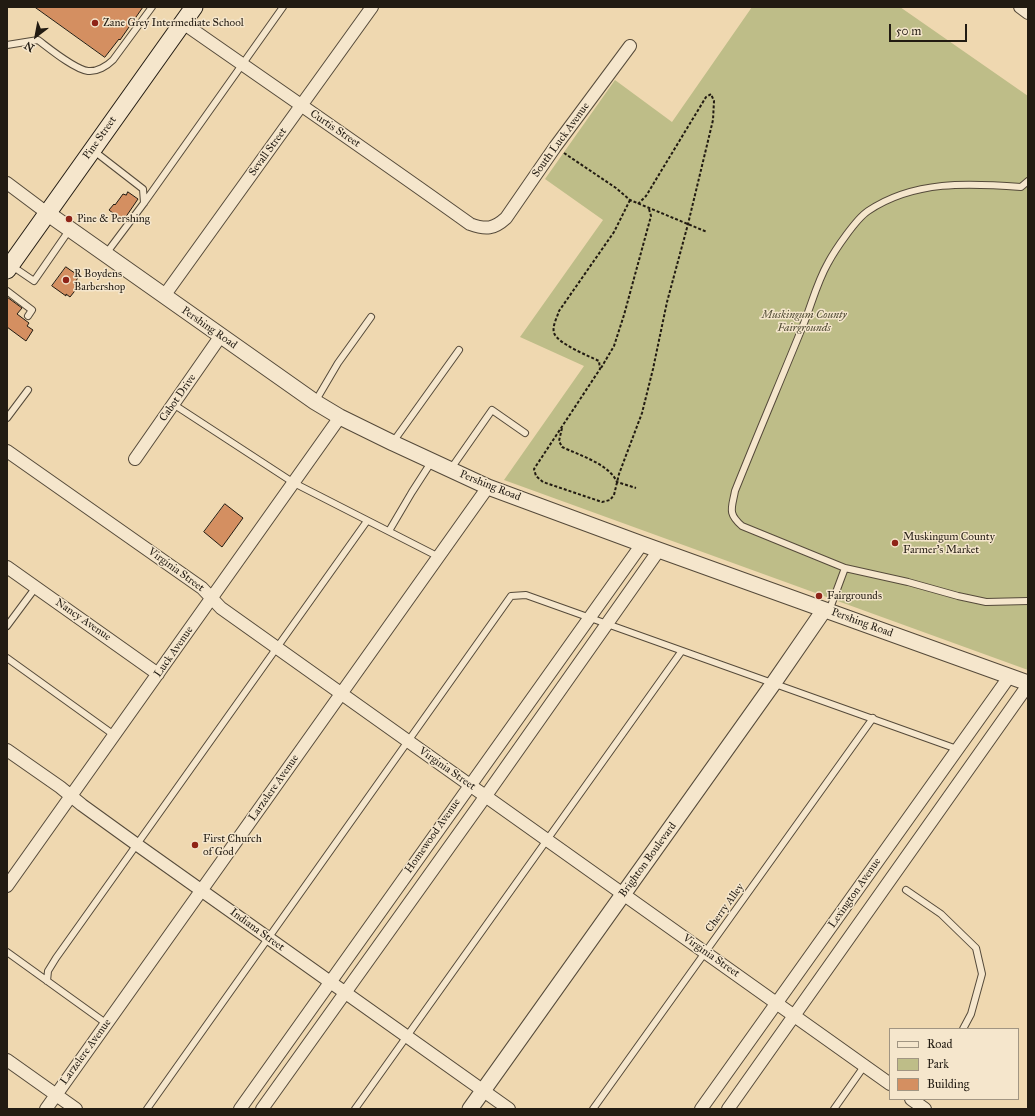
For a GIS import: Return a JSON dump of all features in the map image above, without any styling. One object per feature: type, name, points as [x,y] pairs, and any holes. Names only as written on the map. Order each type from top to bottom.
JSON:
[{"type":"main road","name":"Pine Street","points":[[9,268],[189,12]]},
{"type":"street","name":"Sevall Street","points":[[164,296],[372,7]]},
{"type":"street","points":[[1020,7],[1028,13]]},
{"type":"street","name":"Curtis Street","points":[[189,12],[242,65],[392,168],[470,224],[480,228],[489,228]]},
{"type":"street","name":"South Luck Avenue","points":[[489,228],[499,224],[506,218],[555,147],[630,46]]},
{"type":"street","name":"Pershing Road","points":[[7,183],[220,337],[315,402],[392,444],[488,486],[642,544],[1009,677],[1027,681]]},
{"type":"street","name":"Cabot Drive","points":[[135,459],[220,337]]},
{"type":"street","name":"Luck Avenue","points":[[7,886],[340,417]]},
{"type":"street","name":"Virginia Street","points":[[7,451],[202,588],[221,608],[342,693],[469,786],[889,1083]]},
{"type":"street","name":"Larzelere Avenue","points":[[46,1109],[488,486]]},
{"type":"street","name":"Homewood Avenue","points":[[240,1109],[642,544]]},
{"type":"street","name":"Homewood Avenue","points":[[262,1109],[608,624],[659,550]]},
{"type":"street","name":"Nancy Avenue","points":[[7,567],[158,674]]},
{"type":"street","name":"Brighton Boulevard","points":[[470,1109],[773,684],[827,611]]},
{"type":"street","name":"Lexington Avenue","points":[[701,1109],[1009,677]]},
{"type":"street","name":"Lexington Avenue","points":[[728,1109],[1027,681]]},
{"type":"street","name":"Indiana Street","points":[[7,750],[136,844],[509,1109]]},
{"type":"street","points":[[7,1060],[76,1109]]},
{"type":"street","points":[[914,1100],[925,1109]]},
{"type":"lane","points":[[7,45],[38,40],[77,67],[89,71],[106,67],[114,60],[152,7]]},
{"type":"lane","points":[[105,255],[144,203],[283,7]]},
{"type":"lane","points":[[92,150],[143,189],[144,203]]},
{"type":"lane","points":[[1028,181],[1021,187],[977,184],[942,185],[920,189],[894,197],[868,211],[856,222],[827,263],[813,295],[803,326],[735,491],[731,511],[734,520],[742,526],[845,568],[986,602],[1028,601]]},
{"type":"lane","points":[[9,268],[34,281],[70,229]]},
{"type":"lane","points":[[7,291],[32,310],[28,316]]},
{"type":"lane","points":[[315,402],[338,363],[371,317]]},
{"type":"lane","points":[[392,444],[459,350]]},
{"type":"lane","points":[[7,418],[28,390]]},
{"type":"lane","points":[[173,404],[294,483],[439,557]]},
{"type":"lane","points":[[450,470],[492,410],[525,433]]},
{"type":"lane","points":[[388,531],[432,461]]},
{"type":"lane","points":[[47,981],[48,971],[56,958],[367,521]]},
{"type":"lane","points":[[827,611],[845,568]]},
{"type":"lane","points":[[7,626],[36,587]]},
{"type":"lane","points":[[147,1109],[511,596],[526,596],[608,624],[681,652],[873,718],[957,749]]},
{"type":"lane","points":[[355,1109],[681,652]]},
{"type":"lane","points":[[7,658],[114,735]]},
{"type":"lane","name":"Cherry Alley","points":[[593,1109],[873,718]]},
{"type":"lane","points":[[906,890],[941,914],[976,948],[982,974],[971,1014],[964,1028]]},
{"type":"lane","points":[[7,952],[107,1024]]},
{"type":"lane","points":[[834,1109],[865,1065]]},
{"type":"path","points":[[638,204],[646,196],[706,97],[711,94],[714,101],[712,120],[642,413],[617,482],[614,495],[610,500],[602,502],[543,482],[536,476],[534,469],[614,346],[624,316],[651,216],[649,208]]},
{"type":"path","points":[[555,147],[616,188],[630,200],[707,232]]},
{"type":"path","points":[[600,369],[599,361],[563,343],[554,334],[554,326],[559,311],[614,232],[630,200]]},
{"type":"path","points":[[562,427],[559,441],[562,447],[605,467],[614,476],[617,482],[636,488]]},
{"type":"green space","name":"Muskingum County Fairgrounds","points":[[752,7],[900,7],[1028,96],[1028,670],[504,480],[584,366],[520,337],[603,220],[545,179],[615,80],[672,122]]},
{"type":"building","name":"Zane Grey Intermediate School","points":[[35,7],[143,7],[120,40],[119,39],[105,57]]},
{"type":"building","points":[[128,192],[138,199],[123,221],[109,210],[114,204],[115,205],[123,194],[126,195]]},
{"type":"building","name":"R Boydens Barbershop","points":[[66,267],[79,276],[74,284],[78,287],[70,297],[66,294],[66,296],[52,286]]},
{"type":"building","points":[[7,297],[22,308],[17,314],[29,323],[27,326],[33,330],[26,341],[7,327]]},
{"type":"building","points":[[225,504],[243,518],[222,547],[204,532]]},
{"type":"place","name":"Zane Grey Intermediate School","points":[[95,23]]},
{"type":"place","name":"Pine & Pershing","points":[[69,219]]},
{"type":"place","name":"R Boydens Barbershop","points":[[66,280]]},
{"type":"place","name":"Muskingum County Farmer's Market","points":[[895,543]]},
{"type":"place","name":"Fairgrounds","points":[[819,596]]},
{"type":"place","name":"First Church of God","points":[[195,845]]}]
